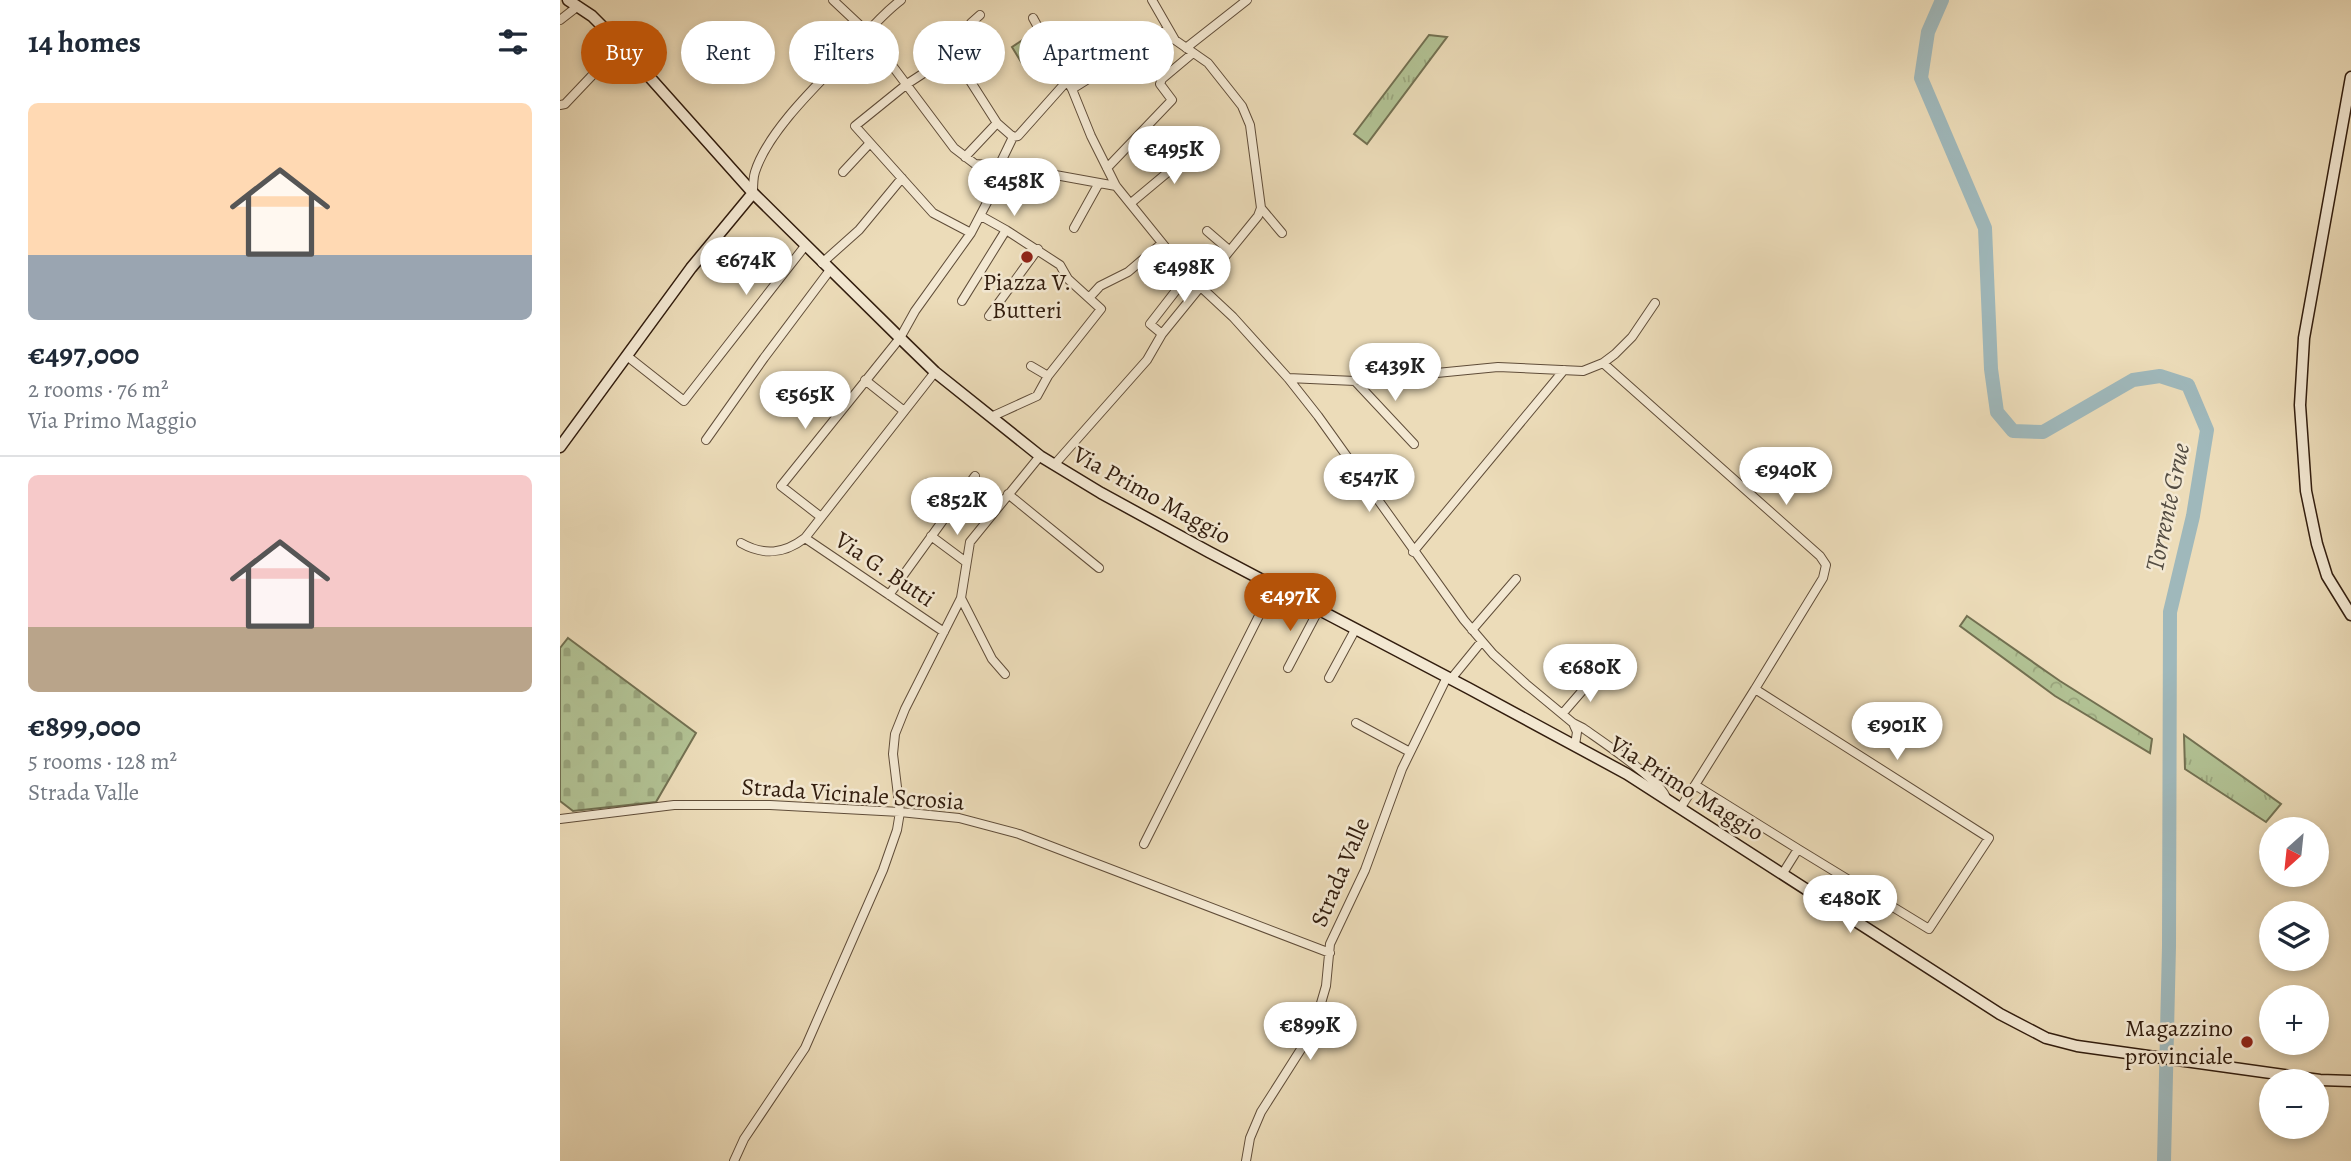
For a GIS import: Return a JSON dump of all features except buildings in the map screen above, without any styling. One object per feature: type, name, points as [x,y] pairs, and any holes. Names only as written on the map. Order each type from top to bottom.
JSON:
[{"type":"main road","name":"Via Primo Maggio","points":[[573,3],[597,21]]},
{"type":"main road","points":[[2351,77],[2304,338],[2300,405],[2306,491],[2317,544],[2327,576],[2351,615]]},
{"type":"main road","name":"Via Primo Maggio","points":[[656,84],[753,193],[826,267],[935,372],[1040,456],[1318,611],[1575,745],[1681,807],[2000,1014],[2046,1038],[2077,1046],[2259,1071]]},
{"type":"main road","points":[[560,447],[691,268],[753,193]]},
{"type":"main road","points":[[2329,1080],[2351,1081]]},
{"type":"main road","points":[[2329,1082],[2351,1087]]},
{"type":"street","points":[[833,0],[855,21]]},
{"type":"street","points":[[875,21],[901,0]]},
{"type":"street","points":[[1152,0],[1164,21]]},
{"type":"street","points":[[1107,168],[1172,100],[1160,84],[1162,79],[1247,0]]},
{"type":"street","points":[[560,20],[573,3]]},
{"type":"street","points":[[973,21],[980,15]]},
{"type":"street","points":[[1033,18],[1069,85],[1116,186],[1188,275],[1242,326],[1288,378],[1472,630],[1526,684],[1573,723],[1577,732],[1575,745]]},
{"type":"street","points":[[1054,464],[1147,360],[1162,334],[1258,216],[1261,208],[1251,125],[1242,106],[1208,63],[1174,38]]},
{"type":"street","points":[[899,74],[954,148],[975,164],[1002,166],[1116,186]]},
{"type":"street","points":[[913,80],[855,126],[933,213],[971,233]]},
{"type":"street","points":[[560,105],[565,104],[584,84]]},
{"type":"street","points":[[753,193],[755,173],[772,139],[818,84]]},
{"type":"street","points":[[972,84],[997,123],[1013,137]]},
{"type":"street","points":[[1013,137],[1018,136],[1069,85]]},
{"type":"street","points":[[965,157],[997,123]]},
{"type":"street","points":[[821,517],[780,486],[900,338],[915,311],[971,233],[981,216],[1013,137]]},
{"type":"street","points":[[843,172],[870,143]]},
{"type":"street","points":[[1131,203],[1198,147]]},
{"type":"street","points":[[706,440],[826,267],[902,178]]},
{"type":"street","points":[[1074,228],[1099,183]]},
{"type":"street","points":[[1261,208],[1282,233]]},
{"type":"street","points":[[981,216],[1004,233],[1038,249],[1060,265],[1068,279],[1101,309],[1048,376],[1037,396],[991,417]]},
{"type":"street","points":[[1207,231],[1228,250]]},
{"type":"street","points":[[962,301],[1004,233]]},
{"type":"street","points":[[1089,298],[1100,286],[1128,272],[1161,244]]},
{"type":"street","points":[[627,356],[684,401],[805,246]]},
{"type":"street","points":[[989,316],[1038,249]]},
{"type":"street","points":[[1162,334],[1150,324],[1188,275]]},
{"type":"street","points":[[1288,378],[1355,382],[1498,367],[1583,371],[1603,363],[1632,337],[1656,303]]},
{"type":"street","points":[[1603,363],[1820,556],[1826,565],[1823,578],[1681,807]]},
{"type":"street","points":[[1031,366],[1048,376]]},
{"type":"street","points":[[1413,552],[1564,370]]},
{"type":"street","points":[[741,543],[755,551],[769,552],[794,546],[805,538],[935,372]]},
{"type":"street","points":[[865,380],[904,411]]},
{"type":"street","points":[[1355,382],[1414,444]]},
{"type":"street","points":[[734,1161],[744,1139],[805,1048],[883,870],[897,830],[900,812],[893,754],[895,734],[961,598],[970,542],[1040,456]]},
{"type":"street","points":[[890,595],[975,476]]},
{"type":"street","points":[[928,483],[955,504]]},
{"type":"street","points":[[1007,494],[1099,568]]},
{"type":"street","points":[[931,536],[966,562]]},
{"type":"street","name":"Via G. Butti","points":[[805,538],[944,632]]},
{"type":"street","points":[[1472,630],[1516,579]]},
{"type":"street","points":[[1144,844],[1274,586]]},
{"type":"street","points":[[961,598],[992,659],[1005,674]]},
{"type":"street","points":[[1288,668],[1318,611]]},
{"type":"street","points":[[1329,678],[1355,630]]},
{"type":"street","name":"Strada Valle","points":[[1246,1161],[1250,1138],[1261,1112],[1303,1046],[1319,1010],[1326,986],[1330,944],[1365,870],[1410,752],[1449,678],[1482,641]]},
{"type":"street","points":[[1563,713],[1596,676]]},
{"type":"street","points":[[1695,785],[1928,929],[1989,838],[1755,689]]},
{"type":"street","points":[[1356,723],[1410,752]]},
{"type":"street","points":[[1573,723],[1583,727],[1648,776],[1665,790],[1666,798]]},
{"type":"street","name":"Strada Vicinale Scrosia","points":[[560,819],[674,805],[770,805],[959,818],[1019,834],[1330,953]]},
{"type":"street","points":[[1783,873],[1798,849]]},
{"type":"green space","points":[[1429,35],[1447,37],[1367,144],[1354,134]]},
{"type":"green space","points":[[1019,42],[1019,58],[1012,47]]},
{"type":"green space","points":[[1967,616],[2060,681],[2152,739],[2150,753],[2055,696],[1960,626]]},
{"type":"green space","points":[[568,638],[696,733],[656,802],[573,811],[560,801],[560,648]]},
{"type":"green space","points":[[2184,735],[2281,804],[2270,817],[2259,817],[2185,769]]},
{"type":"waterway","name":"Torrente Grue","points":[[1942,0],[1928,32],[1921,78],[1985,228],[1991,369],[1997,412],[2013,431],[2043,432],[2133,380],[2160,376],[2188,385],[2207,430],[2193,516],[2170,612],[2169,946],[2164,1161]]},
{"type":"place","name":"Piazza V. Butteri","points":[[1027,257]]},
{"type":"place","name":"Magazzino provinciale","points":[[2247,1042]]}]
